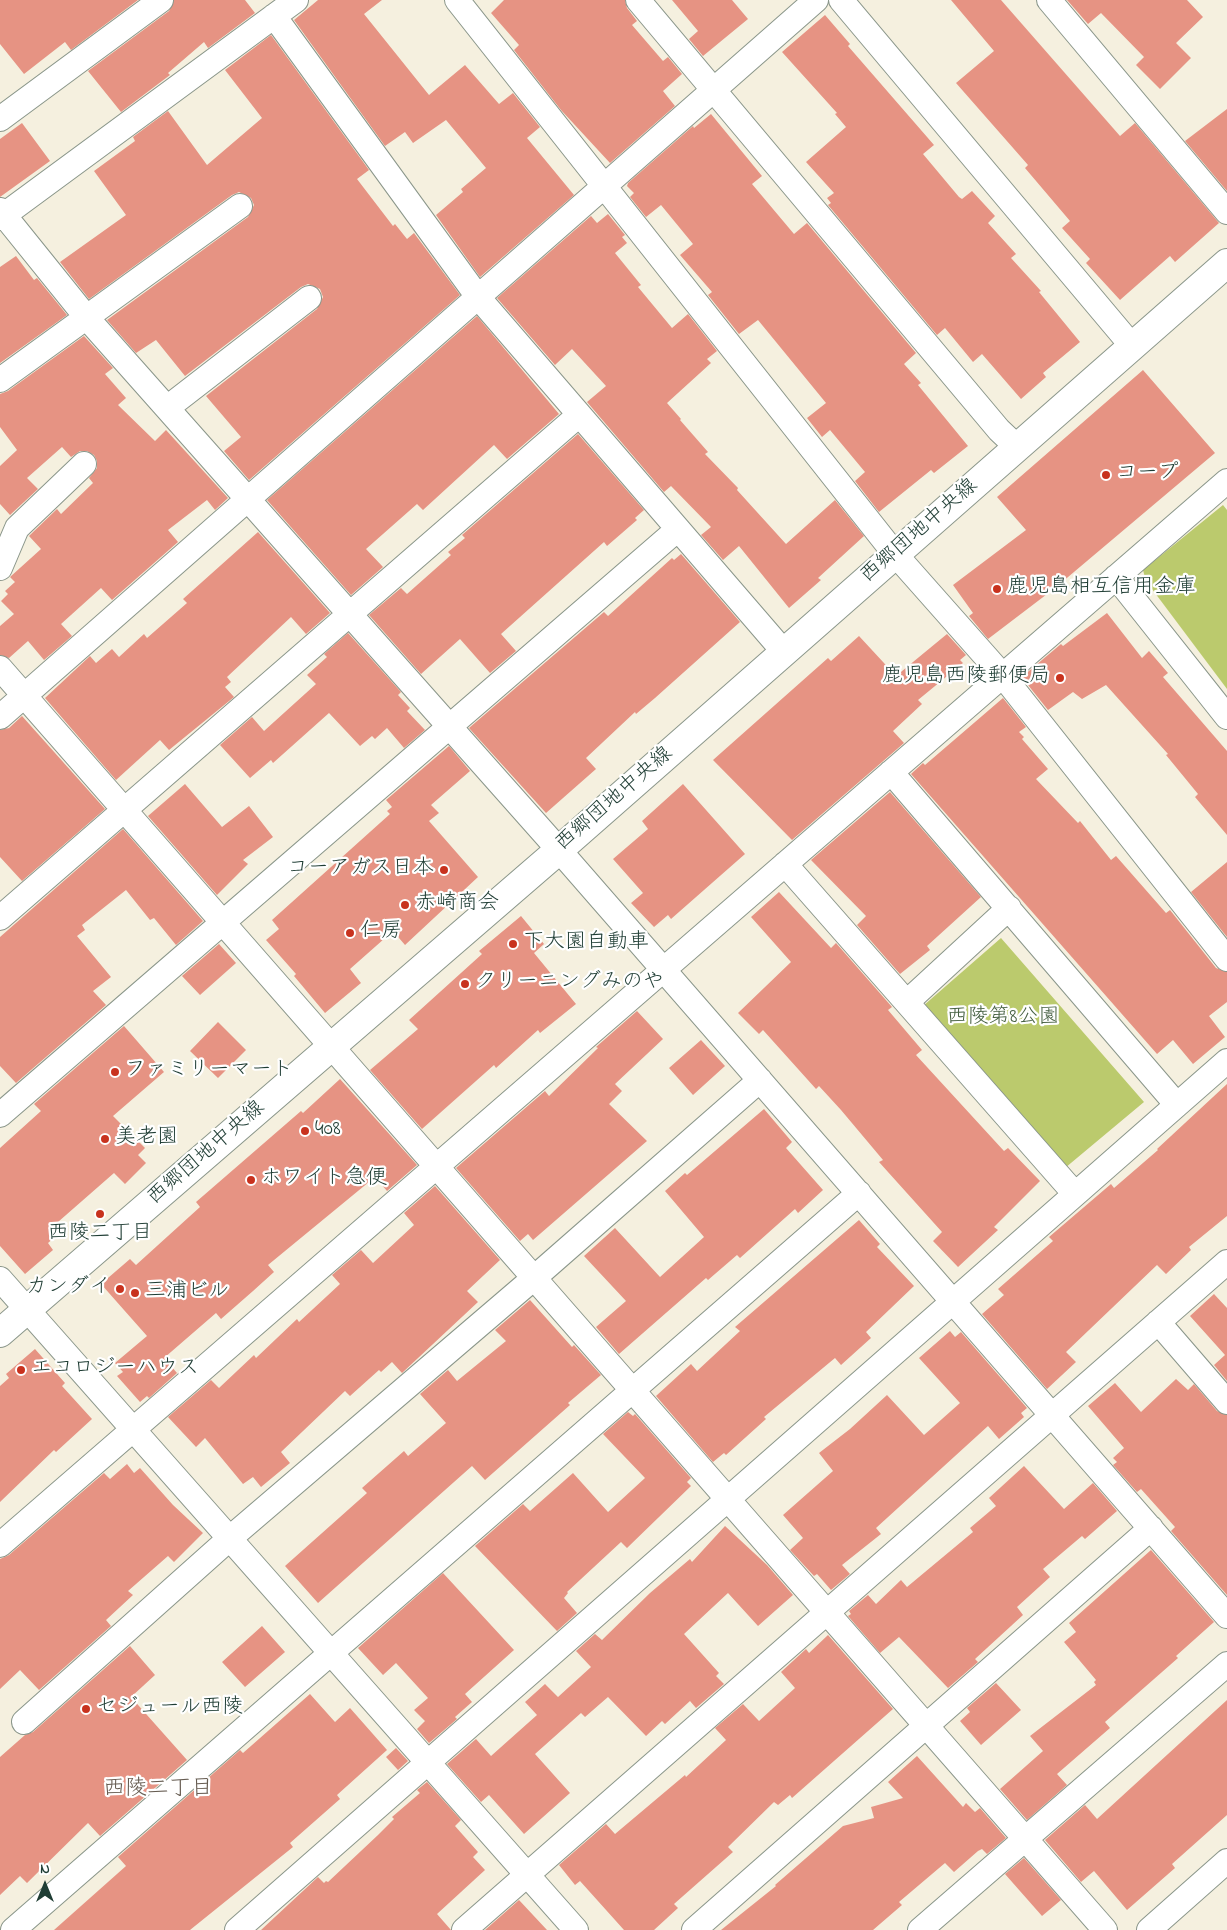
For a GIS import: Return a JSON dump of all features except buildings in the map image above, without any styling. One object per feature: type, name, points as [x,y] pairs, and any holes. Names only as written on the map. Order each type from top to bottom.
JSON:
[{"type":"street","points":[[0,119],[161,0]]},
{"type":"street","points":[[296,0],[1,214],[87,318],[559,850],[1227,1616]]},
{"type":"street","points":[[457,0],[895,554],[1003,676],[1227,960]]},
{"type":"street","points":[[638,0],[999,430],[1017,447]]},
{"type":"street","points":[[0,717],[816,0]]},
{"type":"street","points":[[841,0],[1132,346]]},
{"type":"street","points":[[1049,0],[1227,212]]},
{"type":"street","points":[[274,16],[478,297],[784,652]]},
{"type":"street","points":[[0,380],[240,206]]},
{"type":"street","name":"西郷団地中央線","points":[[0,1333],[559,850],[1227,262]]},
{"type":"street","points":[[167,408],[309,298]]},
{"type":"street","points":[[0,918],[579,415]]},
{"type":"street","points":[[0,568],[17,528],[84,464]]},
{"type":"street","points":[[0,1545],[1227,481]]},
{"type":"street","points":[[0,1115],[678,529]]},
{"type":"street","points":[[1116,577],[1227,717]]},
{"type":"street","points":[[0,668],[1105,1930]]},
{"type":"street","points":[[891,772],[1177,1105]]},
{"type":"street","points":[[785,864],[1075,1194]]},
{"type":"street","points":[[907,1002],[1009,908]]},
{"type":"street","points":[[237,1930],[1227,1061]]},
{"type":"street","points":[[24,1722],[229,1539],[534,1278],[760,1080]]},
{"type":"street","points":[[14,1930],[859,1193]]},
{"type":"street","points":[[464,1930],[1227,1262]]},
{"type":"street","points":[[0,1279],[576,1930]]},
{"type":"street","points":[[1158,1322],[1227,1402]]},
{"type":"street","points":[[694,1930],[1151,1528]]},
{"type":"street","points":[[920,1930],[1227,1664]]},
{"type":"street","points":[[1149,1930],[1227,1861]]},
{"type":"green space","points":[[1223,505],[1227,510],[1227,689],[1146,581],[1143,570]]},
{"type":"green space","name":"西陵第8公園","points":[[1001,938],[1144,1102],[1065,1168],[923,1006]]},
{"type":"place","name":"コープ","points":[[1106,475]]},
{"type":"place","name":"鹿児島相互信用金庫","points":[[997,589]]},
{"type":"place","name":"鹿児島西陵郵便局","points":[[1060,678]]},
{"type":"place","name":"コーアガス日本","points":[[444,870]]},
{"type":"place","name":"赤崎商会","points":[[405,905]]},
{"type":"place","name":"仁房","points":[[350,933]]},
{"type":"place","name":"下大園自動車","points":[[513,944]]},
{"type":"place","name":"クリーニングみのや","points":[[465,984]]},
{"type":"place","name":"ファミリーマート","points":[[115,1072]]},
{"type":"place","name":"408","points":[[305,1131]]},
{"type":"place","name":"美老園","points":[[105,1139]]},
{"type":"place","name":"ホワイト急便","points":[[251,1180]]},
{"type":"place","name":"西陵二丁目","points":[[100,1214]]},
{"type":"place","name":"カンダイ","points":[[120,1289]]},
{"type":"place","name":"三浦ビル","points":[[135,1293]]},
{"type":"place","name":"エコロジーハウス","points":[[21,1370]]},
{"type":"place","name":"セジュール西陵","points":[[86,1709]]},
{"type":"district","name":"西陵二丁目","points":[[158,1790]]}]
